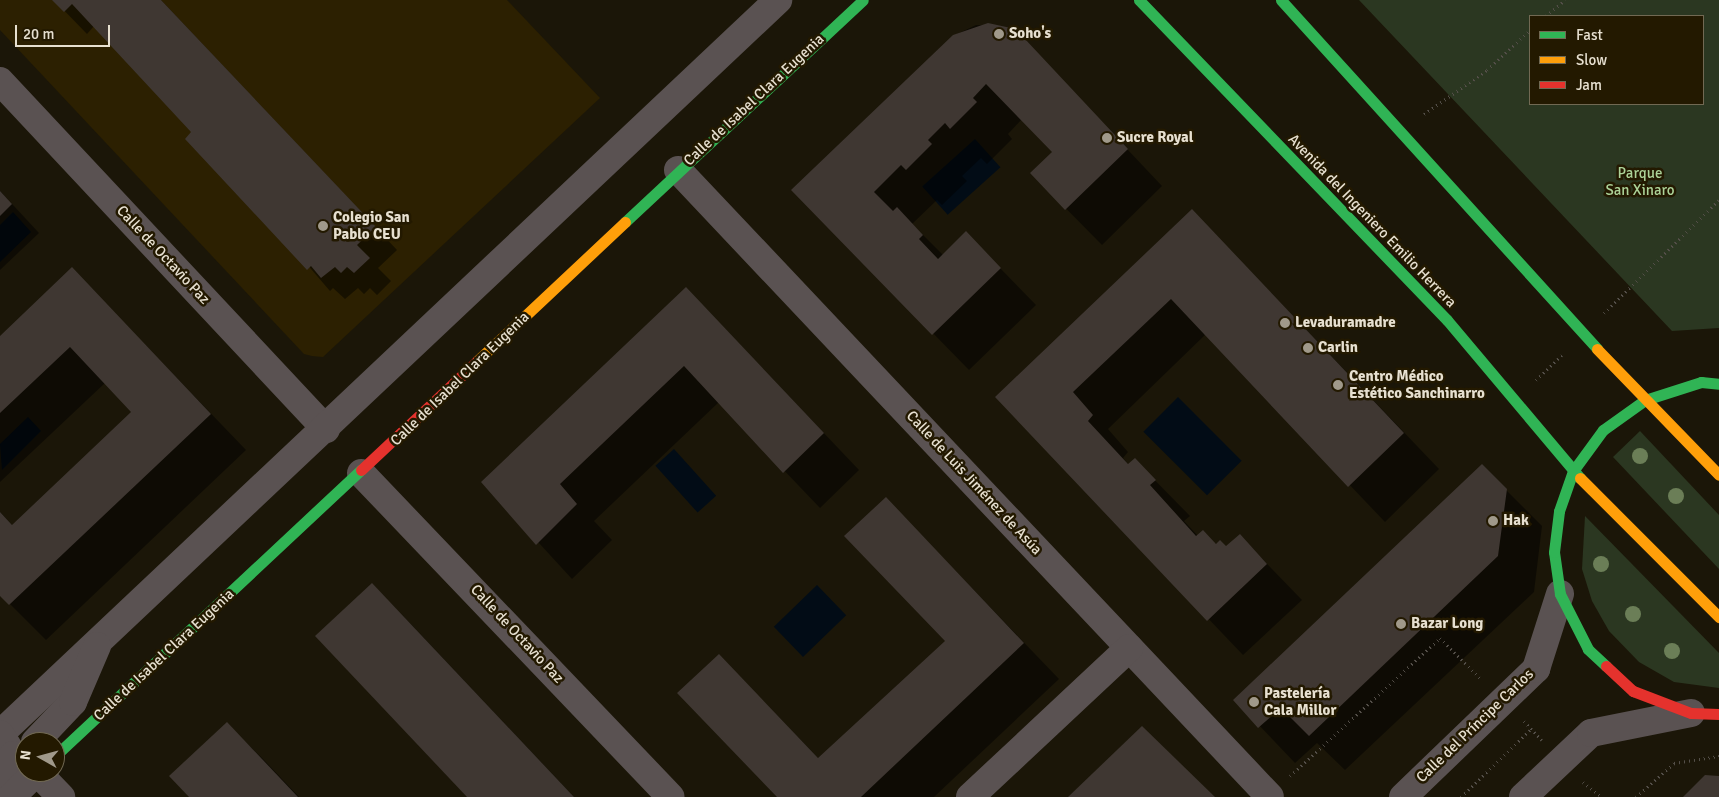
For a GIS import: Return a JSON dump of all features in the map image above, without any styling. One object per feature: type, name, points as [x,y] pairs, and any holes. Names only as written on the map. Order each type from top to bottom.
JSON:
[{"type":"street","points":[[0,779],[13,756],[0,734],[326,429],[778,0]]},
{"type":"street","name":"Calle de Isabel Clara Eugenia","points":[[65,747],[361,473],[678,170],[863,0]]},
{"type":"street","name":"Avenida del Ingeniero Emilio Herrera","points":[[1139,0],[1447,320],[1573,471],[1719,617]]},
{"type":"street","points":[[1281,0],[1644,400],[1719,475]]},
{"type":"street","name":"Calle de Octavio Paz","points":[[0,81],[326,429]]},
{"type":"street","name":"Calle de Luis Jiménez de Asúa","points":[[678,170],[1270,797]]},
{"type":"street","points":[[1691,713],[1633,691],[1588,649],[1560,594],[1555,544],[1559,510],[1573,471],[1603,430],[1644,400],[1701,382],[1719,384]]},
{"type":"street","name":"Calle de Octavio Paz","points":[[361,473],[671,797]]},
{"type":"street","name":"Calle del Príncipe Carlos","points":[[1403,797],[1536,669],[1560,594]]},
{"type":"street","points":[[44,732],[73,702],[98,643]]},
{"type":"street","points":[[970,797],[1129,648]]},
{"type":"street","points":[[1523,797],[1592,733],[1691,713],[1719,714]]},
{"type":"street","points":[[11,797],[27,782]]},
{"type":"street","points":[[47,782],[61,797]]},
{"type":"path","points":[[1547,15],[1565,0]]},
{"type":"path","points":[[1401,131],[1487,70],[1529,31]]},
{"type":"path","points":[[1599,318],[1719,200]]},
{"type":"path","points":[[1533,383],[1565,351]]},
{"type":"path","points":[[1270,797],[1440,638],[1502,701],[1532,728],[1560,762],[1602,797]]},
{"type":"path","points":[[1461,797],[1532,728]]},
{"type":"path","points":[[1636,797],[1674,763],[1719,756]]},
{"type":"shaded area","name":"Colegio San Pablo CEU","points":[[0,0],[507,0],[600,98],[323,357],[312,356],[304,354],[0,30]]},
{"type":"shaded area","points":[[975,139],[1000,167],[948,215],[922,187]]},
{"type":"shaded area","points":[[13,212],[31,232],[0,262],[0,225]]},
{"type":"shaded area","points":[[1178,397],[1242,461],[1207,495],[1143,432]]},
{"type":"shaded area","points":[[28,417],[41,431],[2,470],[0,444]]},
{"type":"shaded area","points":[[674,449],[716,496],[698,513],[655,466]]},
{"type":"shaded area","points":[[817,585],[846,615],[803,657],[774,627]]},
{"type":"green space","name":"Parque San Xinaro","points":[[1359,0],[1719,0],[1719,328],[1672,331]]},
{"type":"green space","points":[[1640,431],[1719,515],[1719,569],[1613,457]]},
{"type":"green space","points":[[1585,516],[1719,653],[1719,688],[1674,682],[1639,662],[1609,631],[1592,601],[1582,569]]},
{"type":"building","points":[[52,0],[161,0],[376,227],[357,245],[370,258],[354,273],[347,267],[341,273],[335,267],[321,278],[311,266],[307,270],[185,139],[191,132],[72,4],[64,12]]},
{"type":"building","points":[[988,23],[1011,28],[1025,39],[1128,149],[1065,210],[1030,173],[1052,152],[986,84],[973,98],[977,102],[950,129],[945,123],[928,140],[932,144],[906,170],[901,165],[874,192],[893,211],[897,207],[923,235],[919,239],[938,259],[966,231],[1001,268],[932,335],[791,190],[953,35]]},
{"type":"building","points":[[0,191],[12,204],[0,216]]},
{"type":"building","points":[[1192,209],[1404,433],[1348,487],[1171,299],[1073,392],[1093,415],[1088,421],[1128,464],[1135,458],[1156,480],[1150,485],[1196,536],[1203,530],[1216,544],[1220,540],[1226,546],[1240,534],[1267,564],[1207,621],[995,397]]},
{"type":"building","points":[[72,267],[211,414],[9,605],[0,596],[0,512],[12,525],[131,412],[70,347],[0,413],[0,336]]},
{"type":"building","points":[[686,287],[824,433],[783,473],[684,366],[560,484],[577,504],[536,545],[481,482]]},
{"type":"building","points":[[1482,464],[1507,489],[1498,556],[1309,736],[1281,708],[1258,728],[1233,700]]},
{"type":"building","points":[[886,497],[1024,643],[861,797],[777,797],[677,693],[719,654],[818,758],[945,641],[844,536]]},
{"type":"building","points":[[372,583],[574,797],[467,797],[315,636]]},
{"type":"building","points":[[227,722],[298,797],[189,797],[169,776]]},
{"type":"building","points":[[1142,726],[1215,797],[1068,797]]},
{"type":"building","points":[[1705,775],[1719,776],[1719,797],[1683,797]]},
{"type":"traffic: fast","points":[[625,222],[863,0]]},
{"type":"traffic: fast","points":[[1139,0],[1447,320],[1580,478]]},
{"type":"traffic: fast","points":[[1281,0],[1597,349]]},
{"type":"traffic: fast","points":[[1606,666],[1588,649],[1560,594],[1554,552],[1559,511],[1573,471],[1603,430],[1645,400],[1701,382],[1719,384]]},
{"type":"traffic: fast","points":[[65,747],[361,470]]},
{"type":"traffic: slow","points":[[477,361],[625,222]]},
{"type":"traffic: slow","points":[[1597,349],[1719,475]]},
{"type":"traffic: slow","points":[[1580,478],[1719,617]]},
{"type":"traffic: jam","points":[[361,470],[477,361]]},
{"type":"traffic: jam","points":[[1606,666],[1633,691],[1691,713],[1719,714]]},
{"type":"place","name":"Soho's","points":[[999,34]]},
{"type":"place","name":"Sucre Royal","points":[[1107,138]]},
{"type":"place","name":"Colegio San Pablo CEU","points":[[323,226]]},
{"type":"place","name":"Levaduramadre","points":[[1285,323]]},
{"type":"place","name":"Carlin","points":[[1308,348]]},
{"type":"place","name":"Centro Médico Estético Sanchinarro","points":[[1338,385]]},
{"type":"place","name":"Hak","points":[[1493,521]]},
{"type":"place","name":"Bazar Long","points":[[1401,624]]},
{"type":"place","name":"Pastelería Cala Millor","points":[[1254,702]]}]
